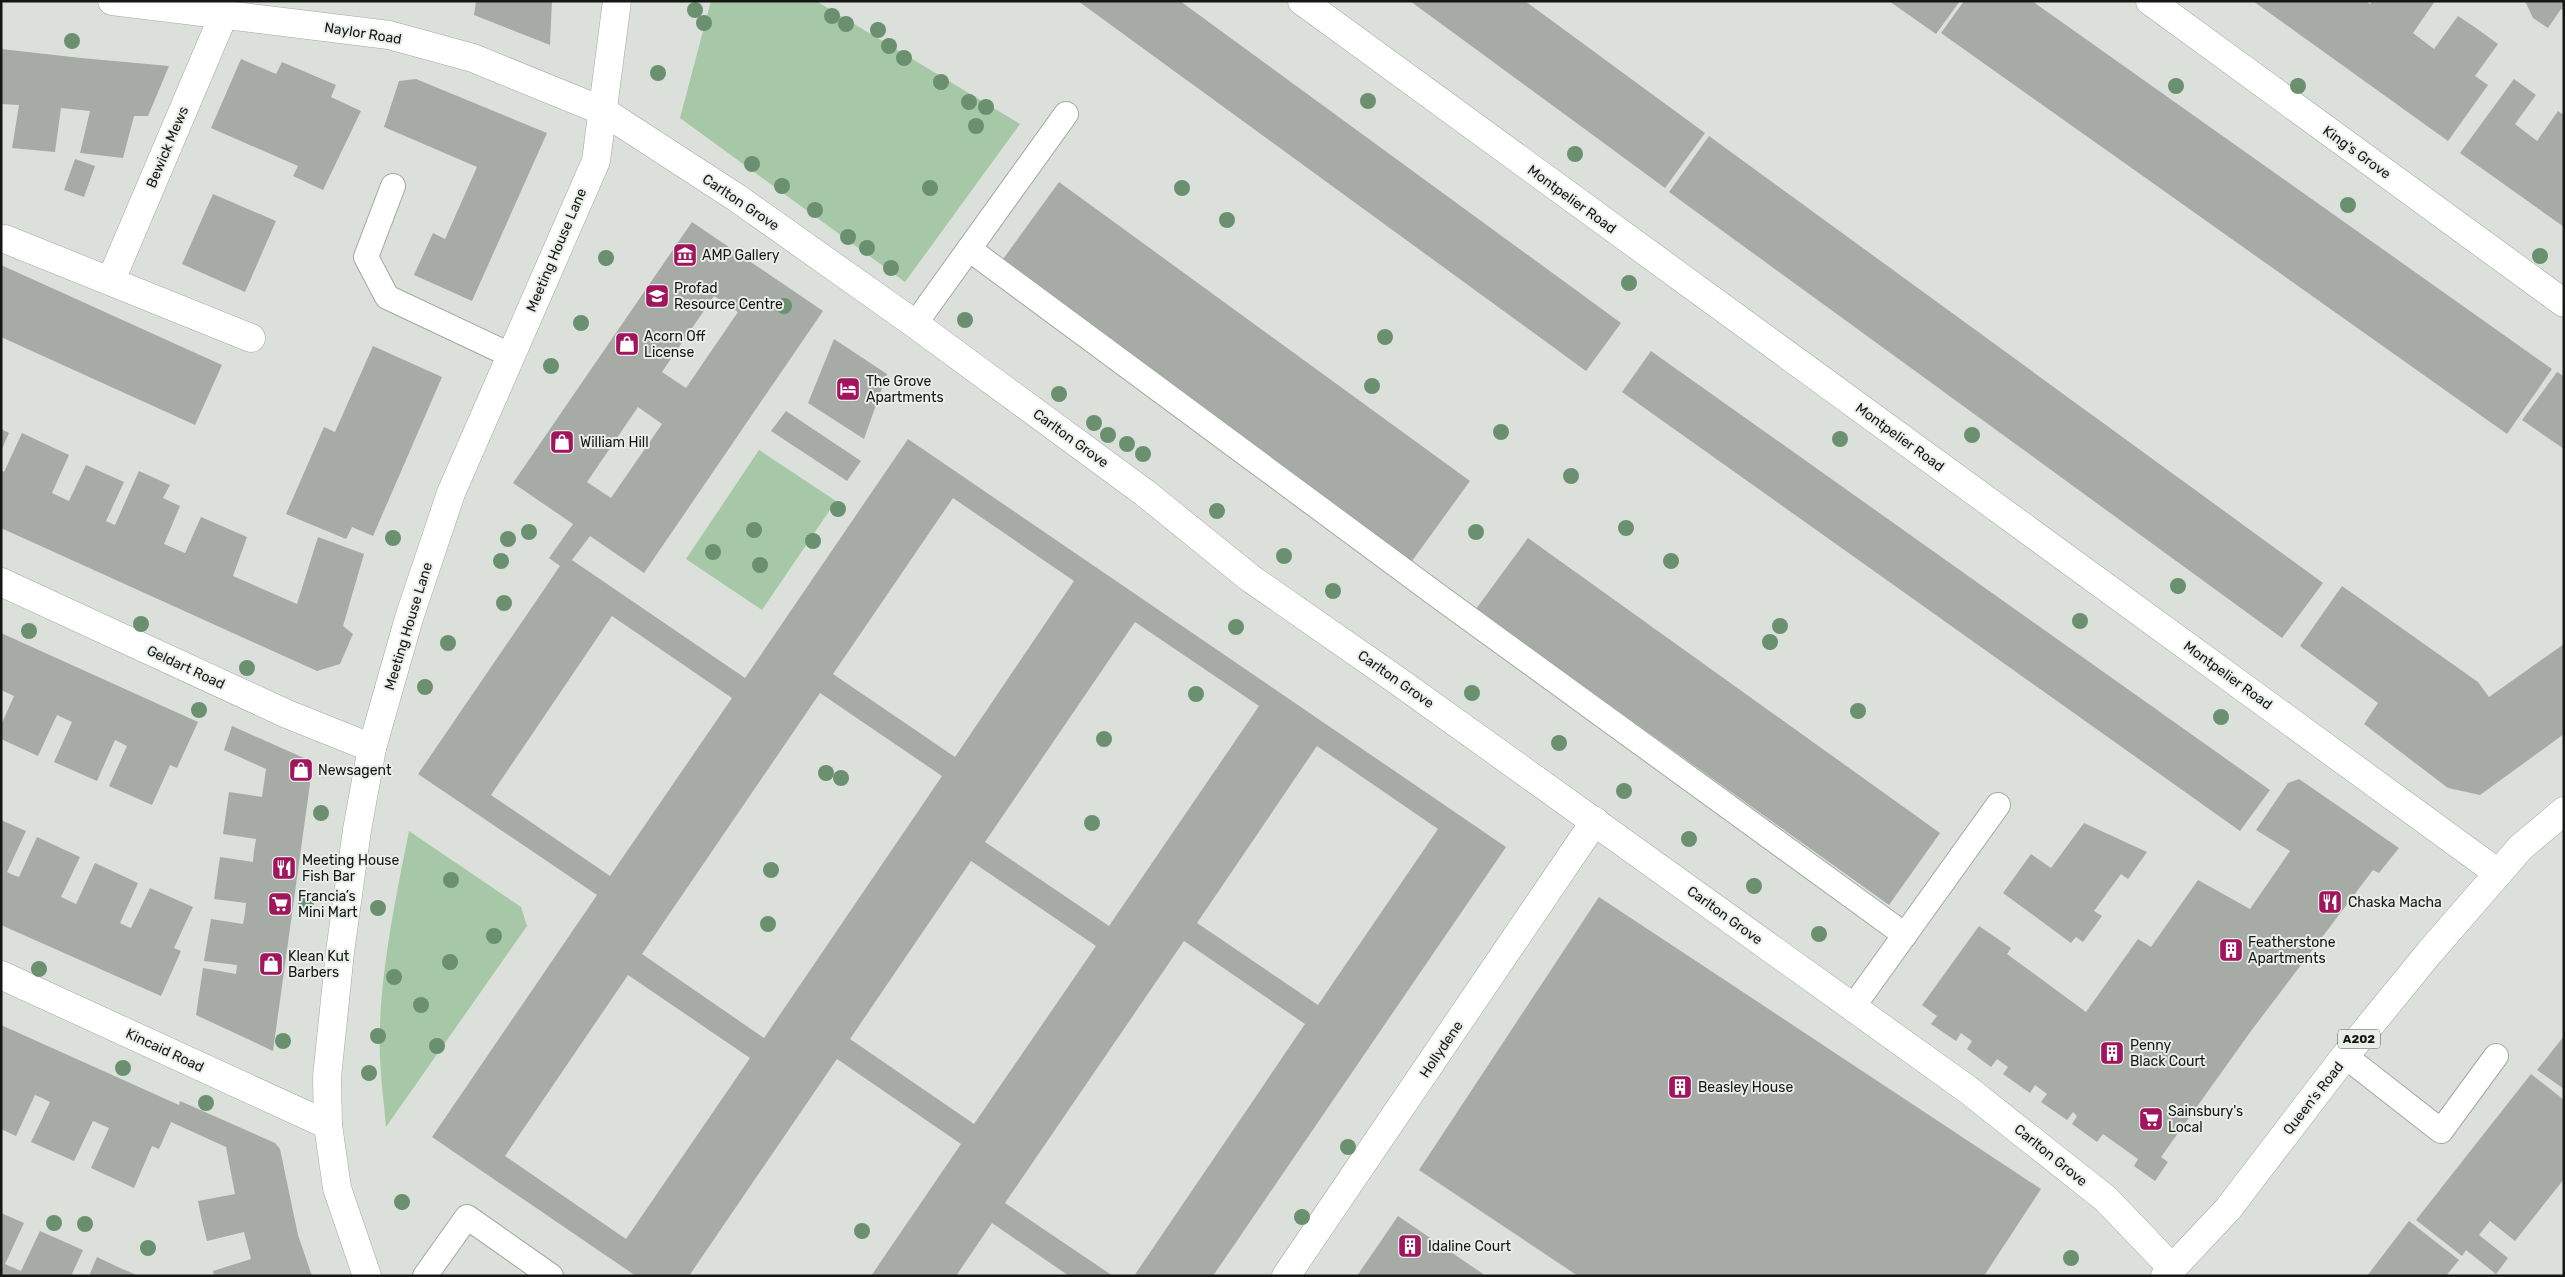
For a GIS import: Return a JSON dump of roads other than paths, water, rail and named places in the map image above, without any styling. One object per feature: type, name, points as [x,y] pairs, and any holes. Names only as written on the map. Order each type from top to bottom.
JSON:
[{"type":"main road","name":"Naylor Road","points":[[112,1],[389,35],[472,58],[603,111]]},
{"type":"main road","name":"Meeting House Lane","points":[[367,1276],[338,1188],[328,1126],[327,1076],[340,952],[357,830],[372,748],[409,618],[451,493],[596,161],[616,1]]},
{"type":"main road","name":"Montpelier Road","points":[[1302,1],[2498,872]]},
{"type":"main road","name":"King's Grove","points":[[2150,1],[2564,303]]},
{"type":"main road","name":"Bewick Mews","points":[[111,280],[224,14]]},
{"type":"main road","name":"Carlton Grove","points":[[603,111],[737,198],[915,324],[1146,493],[1250,578],[1595,821],[1967,1089],[2106,1199],[2168,1272]]},
{"type":"main road","points":[[5,239],[111,280],[251,338]]},
{"type":"main road","name":"Geldart Road","points":[[1,582],[287,714],[372,748]]},
{"type":"main road","name":"Queen's Road","points":[[2168,1272],[2228,1209],[2345,1056],[2498,872],[2522,847],[2564,811]]},
{"type":"main road","name":"Hollydene","points":[[1286,1276],[1595,821]]},
{"type":"main road","name":"Kincaid Road","points":[[1,975],[328,1126]]},
{"type":"lane","points":[[915,324],[1066,114]]},
{"type":"lane","points":[[393,186],[366,257],[387,297],[510,355]]},
{"type":"lane","points":[[969,249],[1441,598],[1905,935]]},
{"type":"lane","points":[[1853,1007],[1998,805]]},
{"type":"lane","points":[[2345,1056],[2441,1131],[2496,1056]]},
{"type":"lane","points":[[425,1276],[467,1217],[551,1276]]},
{"type":"place","name":"AMP Gallery","points":[[685,255]]},
{"type":"place","name":"Profad Resource Centre","points":[[657,296]]},
{"type":"place","name":"Acorn Off License","points":[[627,344]]},
{"type":"place","name":"The Grove Apartments","points":[[848,389]]},
{"type":"place","name":"William Hill","points":[[562,442]]},
{"type":"place","name":"Newsagent","points":[[301,770]]},
{"type":"place","name":"Meeting House Fish Bar","points":[[284,868]]},
{"type":"place","name":"Chaska Macha","points":[[2330,902]]},
{"type":"place","name":"Francia’s Mini Mart","points":[[280,904]]},
{"type":"place","name":"Featherstone Apartments","points":[[2231,950]]},
{"type":"place","name":"Klean Kut Barbers","points":[[271,964]]},
{"type":"place","name":"Penny Black Court","points":[[2112,1053]]},
{"type":"place","name":"Beasley House","points":[[1680,1087]]},
{"type":"place","name":"Sainsbury's Local","points":[[2151,1119]]},
{"type":"place","name":"Idaline Court","points":[[1410,1246]]}]
